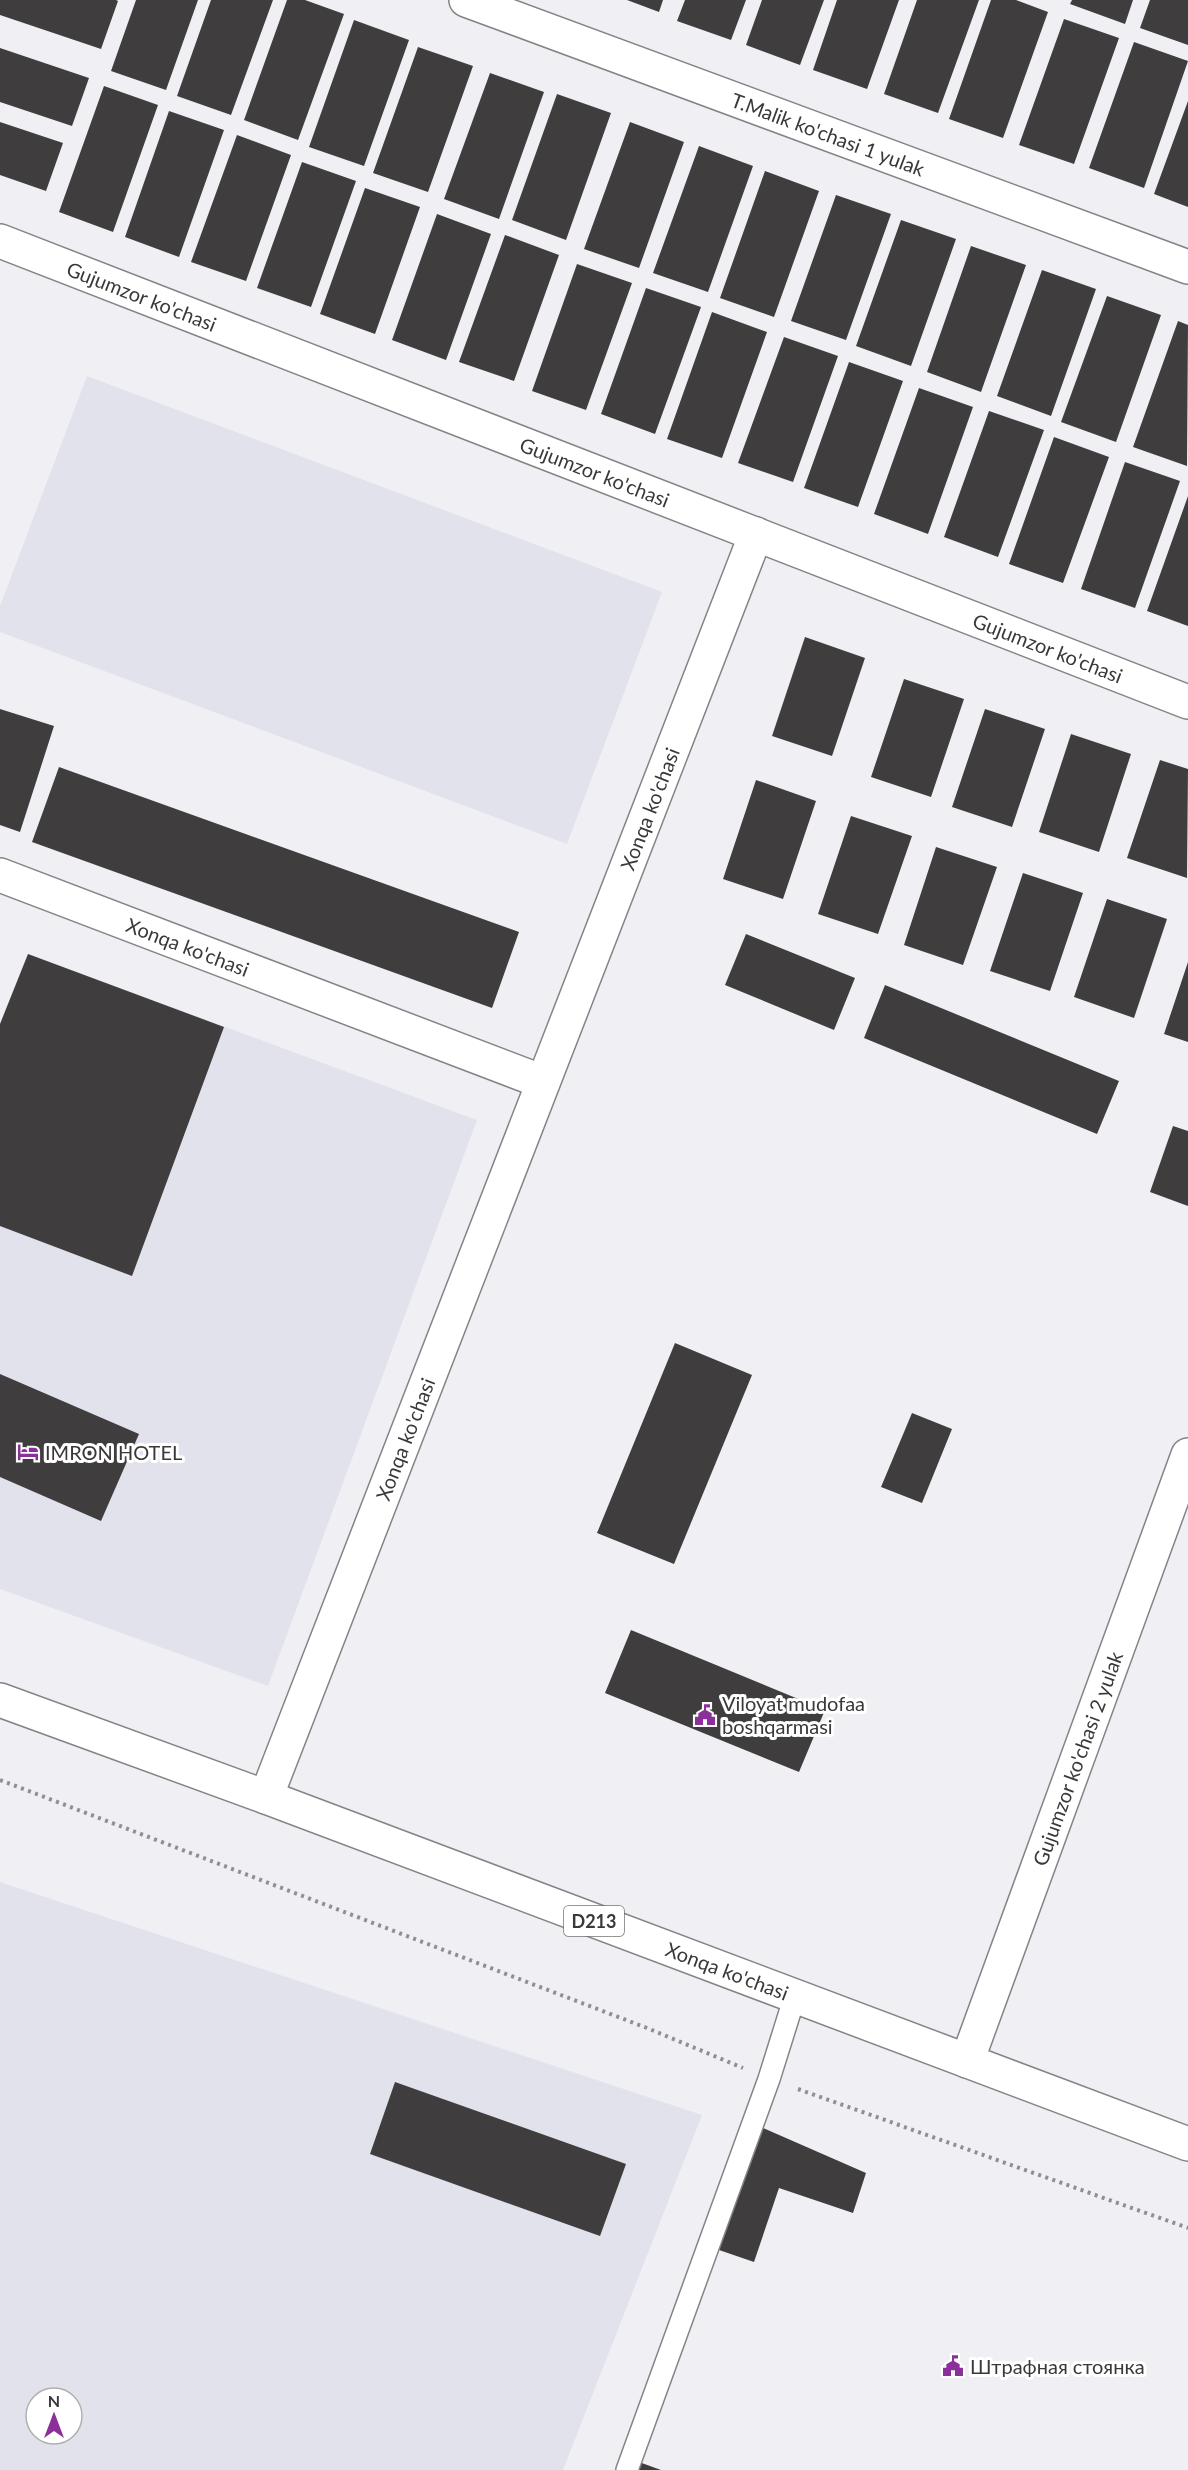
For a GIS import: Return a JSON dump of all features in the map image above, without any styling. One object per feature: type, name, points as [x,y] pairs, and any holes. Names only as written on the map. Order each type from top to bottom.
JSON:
[{"type":"street","name":"T.Malik ko'chasi 1 yulak","points":[[466,0],[1188,267]]},
{"type":"street","name":"Gujumzor ko'chasi","points":[[0,242],[1188,702]]},
{"type":"street","name":"Xonqa ko'chasi","points":[[267,1797],[756,534]]},
{"type":"street","name":"Xonqa ko'chasi","points":[[0,875],[543,1082]]},
{"type":"street","name":"Gujumzor ko'chasi 2 yulak","points":[[967,2061],[1188,1455]]},
{"type":"street","name":"Xonqa ko'chasi","points":[[0,1700],[267,1797],[1188,2144]]},
{"type":"lane","points":[[627,2470],[769,2079],[795,1996]]},
{"type":"path","points":[[0,1780],[636,2024],[769,2079],[1188,2228]]},
{"type":"shaded area","points":[[87,376],[662,592],[567,844],[0,632],[0,606]]},
{"type":"shaded area","points":[[28,954],[477,1120],[268,1686],[0,1589],[0,1024]]},
{"type":"shaded area","points":[[0,1882],[702,2115],[563,2470],[0,2470]]},
{"type":"building","points":[[0,0],[118,1],[101,49],[0,15]]},
{"type":"building","points":[[136,0],[198,0],[166,90],[111,71]]},
{"type":"building","points":[[211,0],[273,0],[231,115],[177,96]]},
{"type":"building","points":[[287,0],[305,0],[344,14],[298,140],[244,120]]},
{"type":"building","points":[[627,0],[663,0],[659,12]]},
{"type":"building","points":[[685,0],[746,0],[731,40],[677,21]]},
{"type":"building","points":[[762,0],[824,0],[800,65],[746,45]]},
{"type":"building","points":[[837,0],[899,0],[867,89],[813,70]]},
{"type":"building","points":[[917,0],[979,0],[938,113],[884,94]]},
{"type":"building","points":[[991,0],[1016,0],[1048,12],[1003,138],[949,119]]},
{"type":"building","points":[[1072,0],[1133,0],[1125,24],[1070,4]]},
{"type":"building","points":[[1150,0],[1188,0],[1188,45],[1140,28]]},
{"type":"building","points":[[1064,19],[1119,38],[1074,164],[1019,145]]},
{"type":"building","points":[[354,20],[409,40],[364,166],[309,147]]},
{"type":"building","points":[[1134,42],[1188,61],[1144,188],[1089,168]]},
{"type":"building","points":[[418,47],[473,66],[428,192],[373,173]]},
{"type":"building","points":[[0,48],[89,78],[72,126],[0,102]]},
{"type":"building","points":[[490,73],[544,92],[499,219],[444,199]]},
{"type":"building","points":[[104,86],[158,105],[113,232],[59,212]]},
{"type":"building","points":[[557,94],[611,113],[566,240],[512,220]]},
{"type":"building","points":[[1188,101],[1188,207],[1154,194]]},
{"type":"building","points":[[169,111],[224,130],[179,257],[125,237]]},
{"type":"building","points":[[0,122],[63,143],[46,191],[0,175]]},
{"type":"building","points":[[630,122],[684,142],[639,268],[584,249]]},
{"type":"building","points":[[237,135],[291,155],[246,281],[191,262]]},
{"type":"building","points":[[699,146],[753,166],[708,292],[653,273]]},
{"type":"building","points":[[302,162],[356,181],[311,307],[257,288]]},
{"type":"building","points":[[765,171],[819,191],[774,317],[720,298]]},
{"type":"building","points":[[365,188],[420,207],[375,334],[320,314]]},
{"type":"building","points":[[836,195],[891,214],[846,340],[791,321]]},
{"type":"building","points":[[437,214],[491,234],[446,360],[392,340]]},
{"type":"building","points":[[901,220],[956,239],[911,366],[856,346]]},
{"type":"building","points":[[505,235],[559,255],[514,381],[459,362]]},
{"type":"building","points":[[971,246],[1026,265],[981,392],[927,372]]},
{"type":"building","points":[[577,264],[632,283],[586,410],[532,391]]},
{"type":"building","points":[[1042,270],[1096,289],[1051,416],[997,396]]},
{"type":"building","points":[[646,288],[701,307],[655,434],[601,414]]},
{"type":"building","points":[[1107,296],[1161,315],[1116,442],[1061,422]]},
{"type":"building","points":[[712,312],[767,332],[722,458],[667,439]]},
{"type":"building","points":[[1178,321],[1188,325],[1187,466],[1133,447]]},
{"type":"building","points":[[784,337],[838,356],[793,482],[738,463]]},
{"type":"building","points":[[849,362],[903,381],[858,507],[804,488]]},
{"type":"building","points":[[919,388],[973,407],[928,534],[874,514]]},
{"type":"building","points":[[989,411],[1044,430],[998,557],[944,537]]},
{"type":"building","points":[[1054,437],[1109,457],[1063,583],[1009,564]]},
{"type":"building","points":[[1125,462],[1180,481],[1135,608],[1081,589]]},
{"type":"building","points":[[1188,496],[1188,626],[1147,611]]},
{"type":"building","points":[[805,637],[865,658],[832,756],[772,736]]},
{"type":"building","points":[[904,679],[964,699],[931,797],[871,777]]},
{"type":"building","points":[[0,709],[54,726],[20,832],[0,825]]},
{"type":"building","points":[[985,709],[1045,729],[1012,827],[952,807]]},
{"type":"building","points":[[1071,734],[1131,754],[1099,852],[1039,832]]},
{"type":"building","points":[[1160,760],[1188,769],[1187,878],[1127,858]]},
{"type":"building","points":[[59,767],[519,932],[492,1008],[32,842]]},
{"type":"building","points":[[756,780],[816,801],[783,899],[723,879]]},
{"type":"building","points":[[851,816],[912,836],[878,934],[818,914]]},
{"type":"building","points":[[936,847],[997,867],[963,965],[904,945]]},
{"type":"building","points":[[1023,873],[1083,893],[1050,991],[990,971]]},
{"type":"building","points":[[1107,899],[1167,919],[1134,1018],[1074,997]]},
{"type":"building","points":[[746,934],[855,978],[834,1030],[725,985]]},
{"type":"building","points":[[28,954],[224,1027],[132,1276],[0,1226],[0,1024]]},
{"type":"building","points":[[1188,962],[1188,1042],[1164,1034]]},
{"type":"building","points":[[885,985],[1119,1081],[1097,1134],[864,1038]]},
{"type":"building","points":[[1173,1126],[1188,1131],[1188,1206],[1150,1192]]},
{"type":"building","points":[[675,1343],[752,1375],[674,1564],[597,1533]]},
{"type":"building","points":[[0,1374],[139,1434],[101,1521],[0,1477]]},
{"type":"building","points":[[912,1413],[952,1429],[922,1503],[881,1487]]},
{"type":"building","points":[[631,1630],[825,1710],[799,1772],[605,1693]]},
{"type":"building","points":[[395,2082],[626,2164],[600,2236],[370,2154]]},
{"type":"building","points":[[761,2127],[866,2173],[853,2213],[779,2188],[754,2262],[719,2250]]},
{"type":"building","points":[[639,2462],[661,2470],[636,2470]]},
{"type":"place","name":"IMRON HOTEL","points":[[28,1452]]},
{"type":"place","name":"Viloyat mudofaa boshqarmasi","points":[[705,1715]]},
{"type":"place","name":"Штрафная стоянка","points":[[953,2366]]}]
